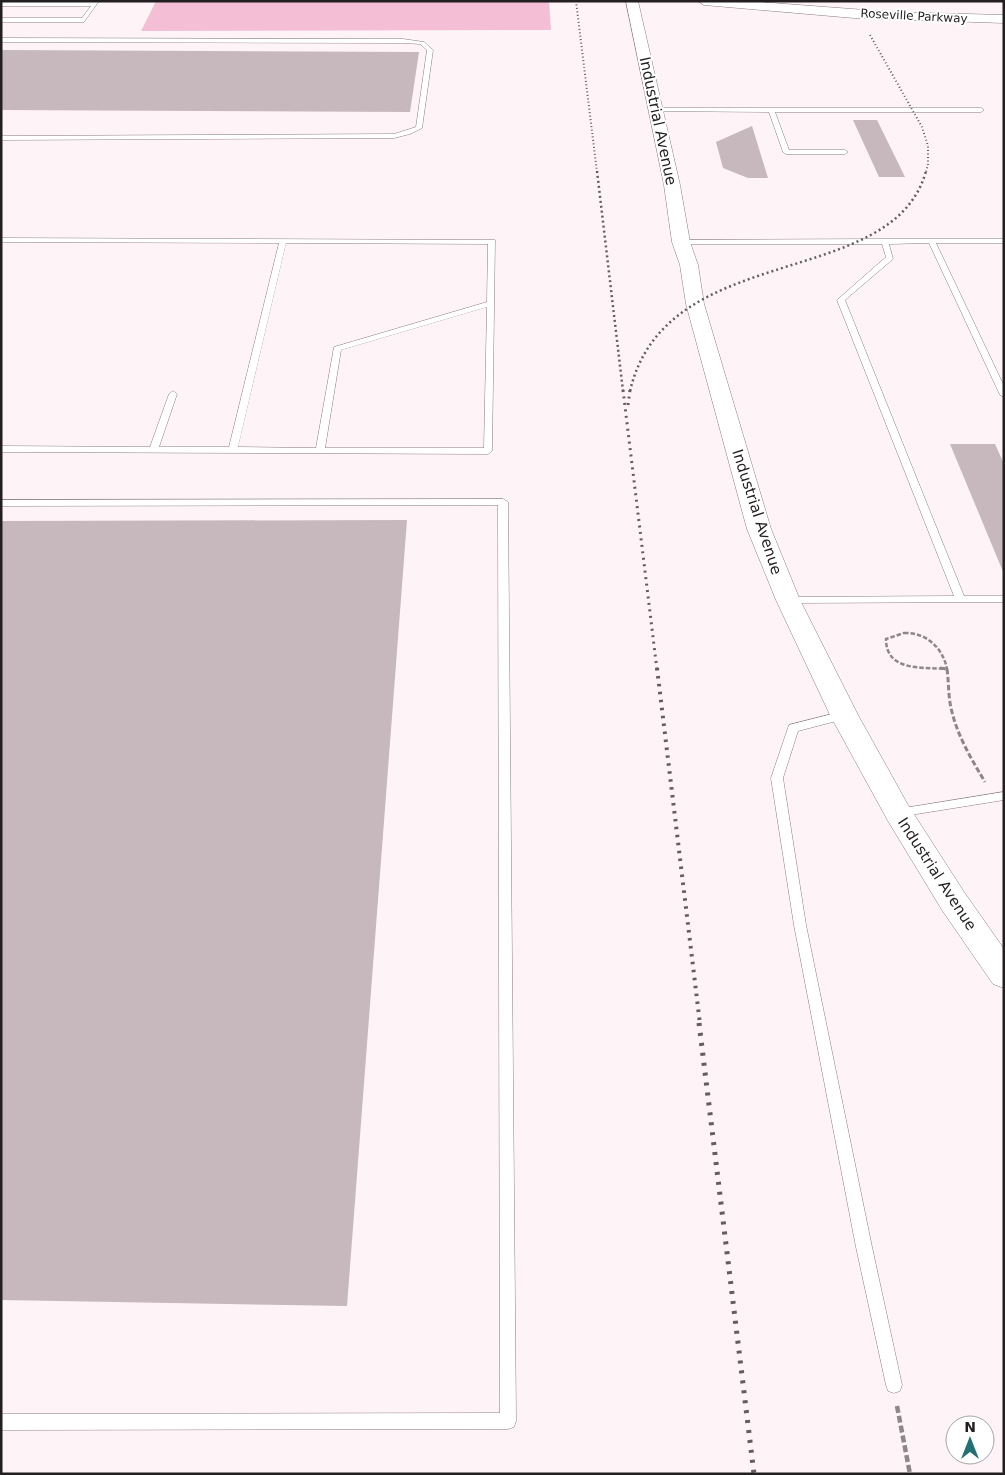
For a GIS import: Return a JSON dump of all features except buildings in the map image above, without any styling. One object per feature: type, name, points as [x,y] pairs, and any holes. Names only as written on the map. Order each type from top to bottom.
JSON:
[{"type":"street","name":"Industrial Avenue","points":[[632,1],[672,185],[680,242],[688,265],[694,304],[759,530],[788,600],[844,715],[898,813],[953,901],[1004,975]]},
{"type":"street","name":"Roseville Parkway","points":[[704,1],[790,9],[938,13],[1004,8]]},
{"type":"street","name":"Roseville Parkway","points":[[821,1],[1004,19]]},
{"type":"lane","points":[[1,4],[96,3]]},
{"type":"lane","points":[[1,20],[84,20],[96,3]]},
{"type":"lane","points":[[1,40],[403,41],[427,45],[430,50],[421,120],[418,128],[401,134],[1,138]]},
{"type":"lane","points":[[655,110],[981,110]]},
{"type":"lane","points":[[771,110],[786,152],[845,152]]},
{"type":"lane","points":[[1,240],[492,242],[488,451],[1,449]]},
{"type":"lane","points":[[233,450],[283,241]]},
{"type":"lane","points":[[885,241],[890,257],[841,300],[960,599]]},
{"type":"lane","points":[[931,241],[1004,396]]},
{"type":"lane","points":[[680,242],[1004,241]]},
{"type":"lane","points":[[320,450],[337,349],[491,303]]},
{"type":"lane","points":[[154,450],[173,394]]},
{"type":"lane","points":[[1,503],[503,502],[508,1421],[1,1422]]},
{"type":"lane","points":[[788,600],[1004,599]]},
{"type":"lane","points":[[844,715],[793,728],[777,778],[800,925],[862,1238],[894,1385]]},
{"type":"lane","points":[[898,813],[999,796]]},
{"type":"path","points":[[948,669],[903,665],[887,653],[886,639],[895,634],[909,632],[932,642],[942,651],[948,669],[949,696],[963,744],[999,796]]},
{"type":"path","points":[[894,1385],[910,1474]]},
{"type":"shaded area","points":[[156,1],[549,1],[551,30],[141,31]]},
{"type":"railway","points":[[576,1],[597,172]]},
{"type":"railway","points":[[870,35],[922,127],[928,146],[926,172]]},
{"type":"railway","points":[[597,171],[623,391]]},
{"type":"railway","points":[[630,391],[652,343],[687,309],[731,286],[827,253],[871,235],[905,209],[926,171]]},
{"type":"railway","points":[[623,390],[657,670]]},
{"type":"railway","points":[[628,405],[630,390]]},
{"type":"railway","points":[[657,668],[700,1024]]},
{"type":"railway","points":[[699,1023],[754,1474]]}]
